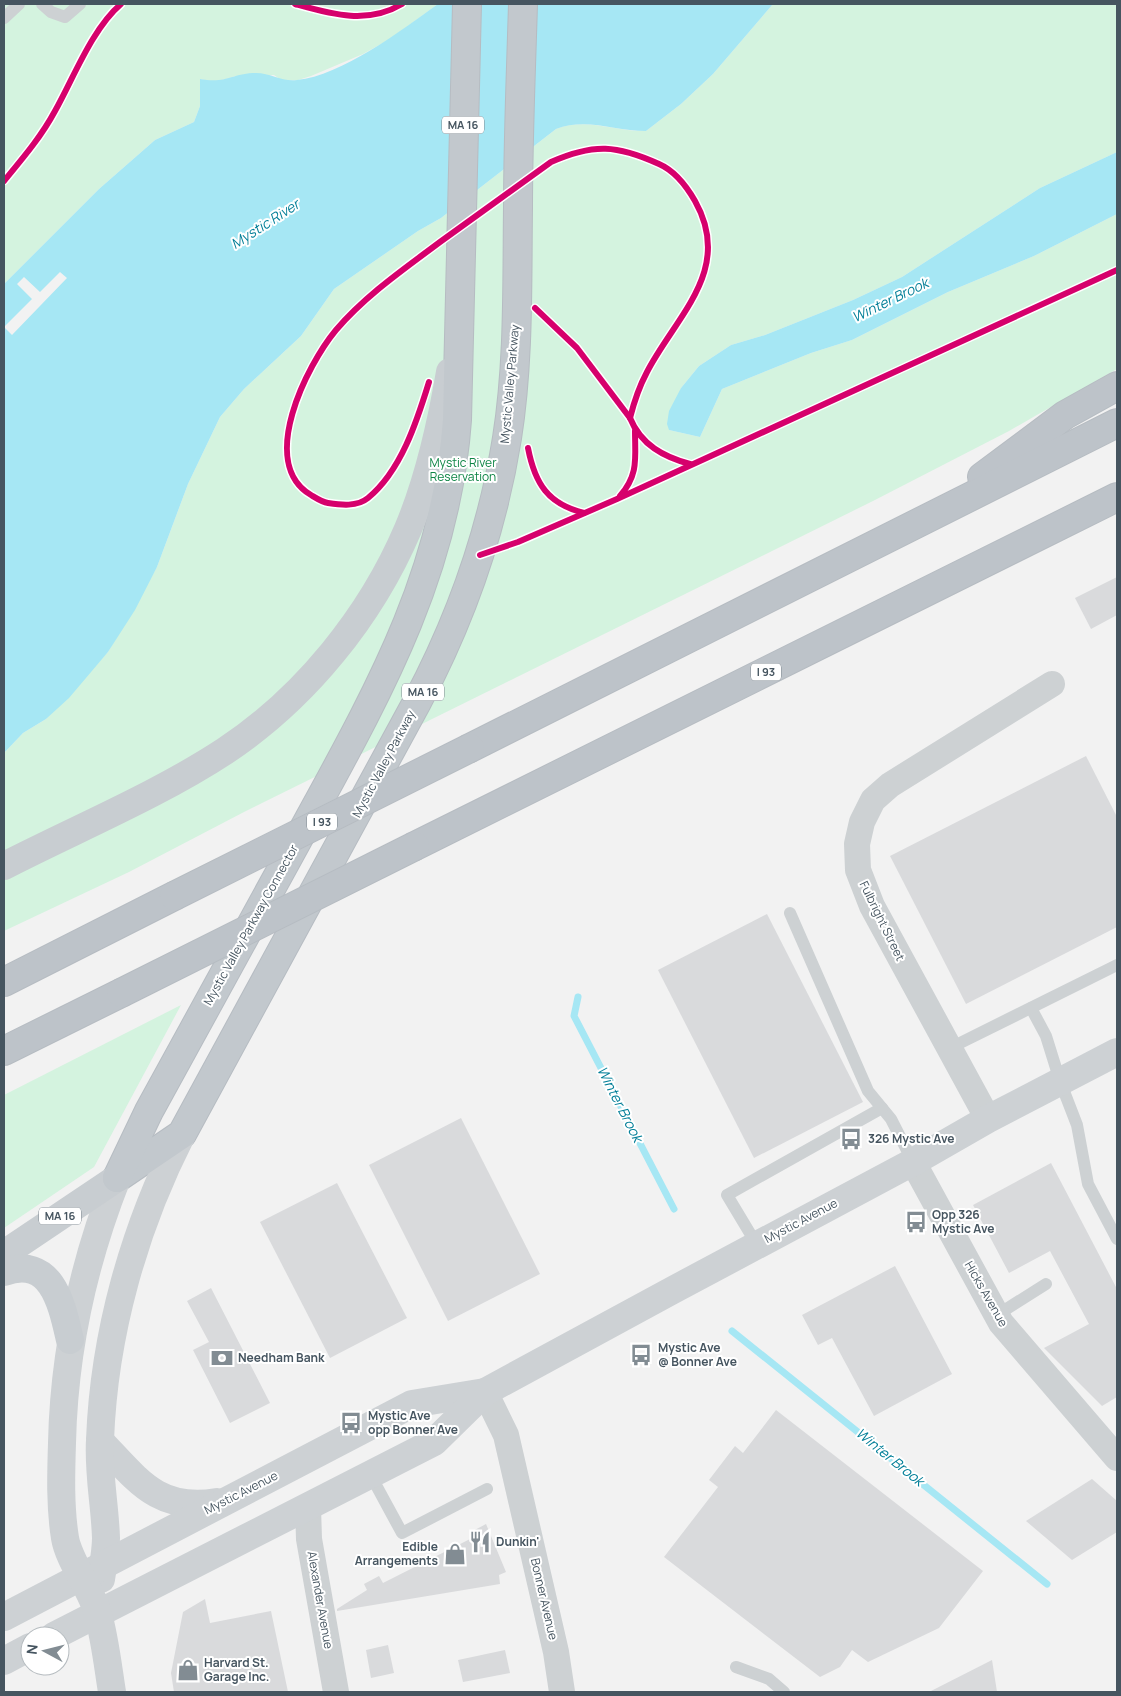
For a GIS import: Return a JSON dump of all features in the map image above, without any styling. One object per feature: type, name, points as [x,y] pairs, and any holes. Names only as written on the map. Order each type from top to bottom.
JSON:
[{"type":"highway","name":"MA 16","points":[[460,246],[467,4]]},
{"type":"highway","name":"Mystic Valley Parkway","points":[[117,1178],[182,1134],[406,724],[435,668],[467,595],[490,516],[507,438],[515,349],[523,4]]},
{"type":"highway","name":"Mystic Valley Parkway Connector","points":[[117,1178],[149,1111],[367,712],[402,641],[416,604],[440,526],[455,449],[459,383],[460,246]]},
{"type":"highway","points":[[920,522],[1065,415],[1117,386]]},
{"type":"highway","name":"I 93","points":[[4,982],[1117,423]]},
{"type":"highway","name":"I 93","points":[[4,1052],[1117,497]]},
{"type":"main road","name":"MA 16","points":[[4,866],[176,779],[226,750],[261,724],[290,697],[327,658],[352,627],[399,549],[419,500],[431,460],[444,405],[454,349],[460,246]]},
{"type":"main road","name":"Mystic Avenue","points":[[70,1628],[434,1442],[485,1392],[913,1162],[988,1119],[1117,1052]]},
{"type":"main road","points":[[92,1570],[106,1539],[100,1441],[110,1346],[124,1286],[148,1207],[182,1134]]},
{"type":"main road","name":"Mystic Valley Parkway","points":[[4,1254],[117,1178]]},
{"type":"main road","name":"Mystic Valley Parkway Connector","points":[[112,1692],[92,1570],[65,1540],[62,1508],[62,1422],[70,1340],[82,1284],[94,1241],[117,1178]]},
{"type":"main road","points":[[4,1272],[26,1270],[44,1276],[54,1287],[60,1300],[70,1340]]},
{"type":"main road","name":"Mystic Avenue","points":[[4,1617],[412,1404],[485,1392]]},
{"type":"main road","points":[[100,1441],[142,1483],[164,1499],[200,1505],[226,1501]]},
{"type":"main road","points":[[4,1661],[20,1653]]},
{"type":"street","name":"Fulbright Street","points":[[988,1119],[891,943],[858,870],[857,844],[862,822],[873,800],[890,785],[1052,684]]},
{"type":"street","name":"Hicks Avenue","points":[[913,1162],[1001,1323],[1117,1458]]},
{"type":"street","name":"Bonner Avenue","points":[[485,1392],[506,1435],[556,1652],[562,1692]]},
{"type":"street","name":"Alexander Avenue","points":[[308,1507],[309,1539],[336,1692]]},
{"type":"lane","points":[[4,18],[18,4]]},
{"type":"lane","points":[[42,4],[51,12],[65,17],[80,4]]},
{"type":"lane","points":[[790,913],[868,1091],[891,1119],[913,1162]]},
{"type":"lane","points":[[950,1048],[1117,965]]},
{"type":"lane","points":[[1030,1008],[1046,1036],[1060,1081],[1077,1125],[1088,1184],[1117,1239]]},
{"type":"lane","points":[[757,1245],[727,1195],[882,1108]]},
{"type":"lane","points":[[997,1315],[1046,1284]]},
{"type":"lane","points":[[370,1474],[402,1533],[487,1489]]},
{"type":"lane","points":[[736,1667],[769,1679],[784,1692]]},
{"type":"green space","points":[[4,4],[438,4],[390,39],[363,54],[311,76],[298,80],[281,80],[274,75],[236,76],[215,82],[200,79],[200,106],[194,122],[155,140],[99,189],[4,284]]},
{"type":"green space","name":"Mystic River Reservation","points":[[773,4],[1117,4],[1117,152],[1040,188],[902,277],[853,300],[765,335],[731,345],[699,366],[681,388],[669,430],[700,437],[722,389],[811,353],[852,340],[948,292],[1034,256],[1117,214],[1117,369],[1009,431],[873,501],[244,812],[129,872],[4,931],[4,753],[23,733],[46,719],[108,652],[157,567],[188,484],[220,417],[244,389],[301,336],[334,289],[418,231],[441,218],[556,129],[578,124],[646,131],[681,104],[713,74]]},
{"type":"green space","points":[[181,1005],[94,1167],[4,1228],[4,1095]]},
{"type":"water","name":"Mystic River","points":[[438,4],[773,4],[713,74],[681,104],[646,131],[589,124],[578,124],[556,129],[441,218],[418,231],[334,289],[301,336],[244,389],[220,417],[188,484],[157,567],[135,610],[108,652],[69,698],[46,719],[23,733],[4,753],[4,284],[99,189],[155,140],[194,122],[200,106],[200,79],[217,80],[248,73],[267,74],[281,79],[292,80],[314,77],[333,70],[371,50]]},
{"type":"water","points":[[1117,152],[1117,214],[1034,256],[948,292],[852,340],[811,353],[722,389],[700,437],[669,430],[667,424],[669,411],[681,388],[699,366],[731,345],[765,335],[853,300],[902,277],[1040,188]]},
{"type":"pier","points":[[60,272],[67,278],[12,335],[4,327],[32,299],[17,284],[24,277],[40,292]]},
{"type":"building","points":[[1117,577],[1117,615],[1091,629],[1075,598]]},
{"type":"building","points":[[1086,756],[1117,817],[1117,927],[966,1004],[890,856]]},
{"type":"building","points":[[767,914],[863,1102],[754,1158],[658,970]]},
{"type":"building","points":[[461,1118],[540,1274],[448,1321],[369,1165]]},
{"type":"building","points":[[1051,1163],[1117,1289],[1117,1397],[1102,1406],[1044,1348],[1089,1324],[1050,1251],[1009,1273],[973,1205]]},
{"type":"building","points":[[337,1183],[407,1318],[330,1358],[260,1222]]},
{"type":"building","points":[[895,1266],[952,1374],[874,1416],[832,1338],[818,1345],[802,1315]]},
{"type":"building","points":[[211,1288],[270,1403],[230,1423],[193,1350],[209,1342],[187,1301]]},
{"type":"building","points":[[776,1410],[983,1571],[939,1628],[868,1662],[852,1650],[840,1667],[820,1677],[664,1557],[718,1487],[709,1480],[735,1446],[743,1453]]},
{"type":"building","points":[[1092,1479],[1117,1501],[1117,1532],[1072,1560],[1026,1521]]},
{"type":"building","points":[[486,1524],[506,1572],[499,1575],[500,1584],[337,1611],[337,1609],[367,1590],[364,1584],[379,1576],[383,1583],[474,1537],[471,1532]]},
{"type":"building","points":[[205,1599],[210,1623],[271,1611],[288,1692],[174,1692],[171,1673],[183,1612]]},
{"type":"building","points":[[388,1645],[394,1673],[371,1678],[366,1650]]},
{"type":"building","points":[[505,1650],[510,1673],[463,1682],[458,1660]]},
{"type":"building","points":[[992,1660],[997,1692],[929,1692]]},
{"type":"waterway","name":"Winter Brook","points":[[578,997],[574,1016],[674,1209]]},
{"type":"waterway","name":"Winter Brook","points":[[732,1331],[1047,1584]]},
{"type":"cycle path","points":[[4,181],[44,130],[92,40],[101,26],[121,4]]},
{"type":"cycle path","points":[[295,4],[349,16],[376,14],[402,4]]},
{"type":"cycle path","points":[[429,382],[413,429],[399,460],[380,487],[364,501],[349,505],[319,500],[295,480],[288,461],[288,438],[292,414],[312,366],[324,346],[348,317],[399,272],[551,162],[593,149],[618,150],[659,164],[680,180],[695,201],[705,226],[708,249],[705,271],[696,291],[647,372],[630,418]]},
{"type":"cycle path","points":[[480,555],[518,542],[617,499],[1117,270]]},
{"type":"cycle path","points":[[535,308],[577,348],[630,418],[640,436],[662,453],[690,464]]},
{"type":"cycle path","points":[[620,496],[630,480],[635,465],[635,431]]},
{"type":"cycle path","points":[[528,448],[535,472],[545,491],[561,504],[584,513]]},
{"type":"place","name":"326 Mystic Ave","points":[[851,1139]]},
{"type":"place","name":"Opp 326 Mystic Ave","points":[[916,1222]]},
{"type":"place","name":"Mystic Ave @ Bonner Ave","points":[[641,1355]]},
{"type":"place","name":"Needham Bank","points":[[222,1358]]},
{"type":"place","name":"Mystic Ave opp Bonner Ave","points":[[351,1423]]},
{"type":"place","name":"Dunkin'","points":[[480,1542]]},
{"type":"place","name":"Edible Arrangements","points":[[455,1554]]},
{"type":"place","name":"Harvard St. Garage Inc.","points":[[188,1670]]}]
